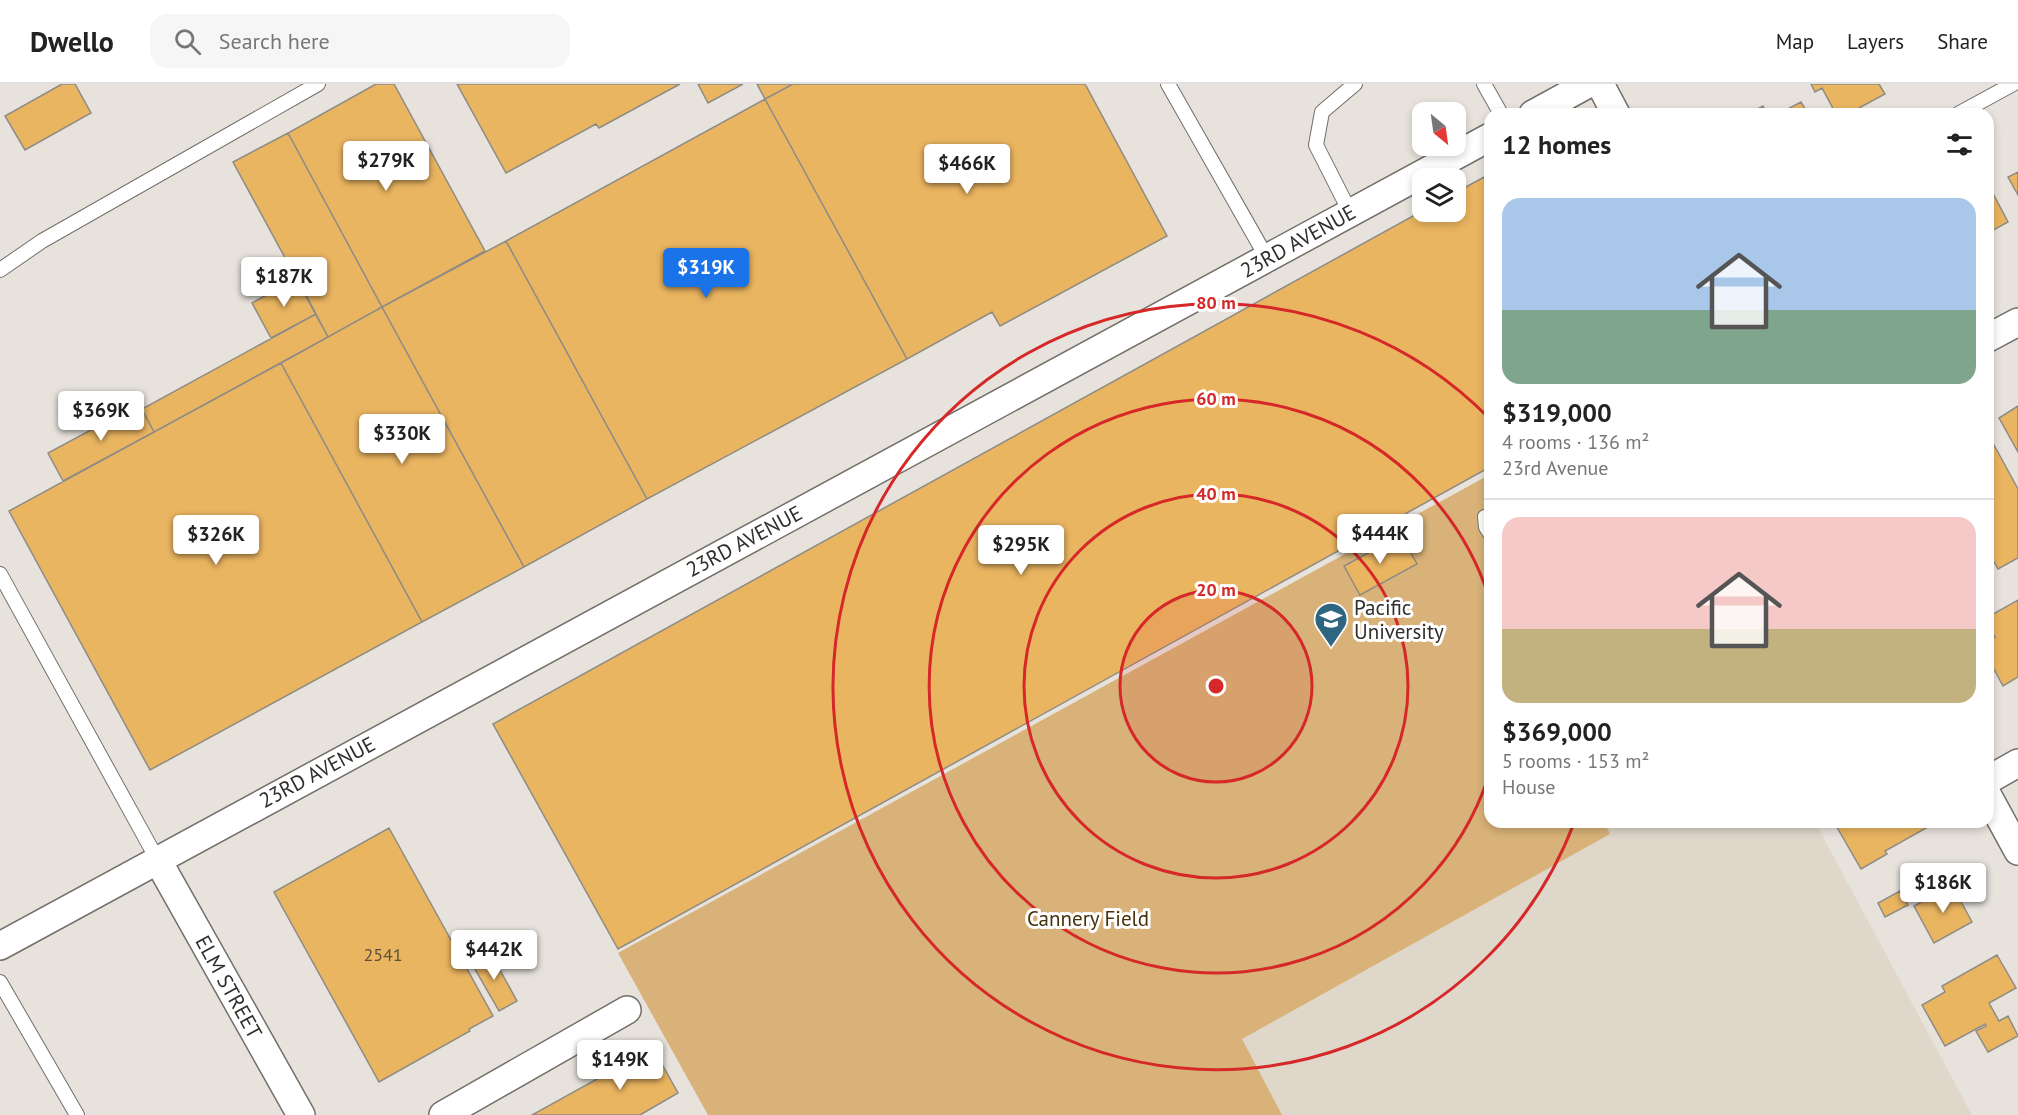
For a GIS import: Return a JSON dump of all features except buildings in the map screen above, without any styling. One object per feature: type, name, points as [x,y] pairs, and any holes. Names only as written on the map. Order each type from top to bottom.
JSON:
[{"type":"street","points":[[1544,108],[1588,84]]},
{"type":"street","points":[[1600,84],[1613,108]]},
{"type":"street","name":"23RD AVENUE","points":[[0,946],[1484,140]]},
{"type":"street","points":[[1994,335],[2018,322]]},
{"type":"street","points":[[1994,777],[2018,763]]},
{"type":"street","points":[[1994,807],[2018,851]]},
{"type":"street","name":"ELM STREET","points":[[157,859],[300,1115]]},
{"type":"street","points":[[443,1115],[627,1010]]},
{"type":"lane","points":[[0,270],[42,241],[318,84]]},
{"type":"lane","points":[[1168,84],[1267,258]]},
{"type":"lane","points":[[1350,213],[1316,145],[1322,112],[1355,84]]},
{"type":"lane","points":[[1484,84],[1498,108]]},
{"type":"lane","points":[[1969,108],[2013,84]]},
{"type":"lane","points":[[0,574],[157,859]]},
{"type":"lane","points":[[0,982],[77,1115]]},
{"type":"shaded area","name":"Cannery Field","points":[[1484,478],[1484,828],[1818,828],[1972,1115],[708,1115],[618,953]]},
{"type":"green space","name":"Cannery Field","points":[[1484,478],[1484,828],[1607,828],[1610,834],[1242,1039],[1282,1115],[708,1115],[618,953]]},
{"type":"place","name":"Pacific University","points":[[1331,648]]}]
